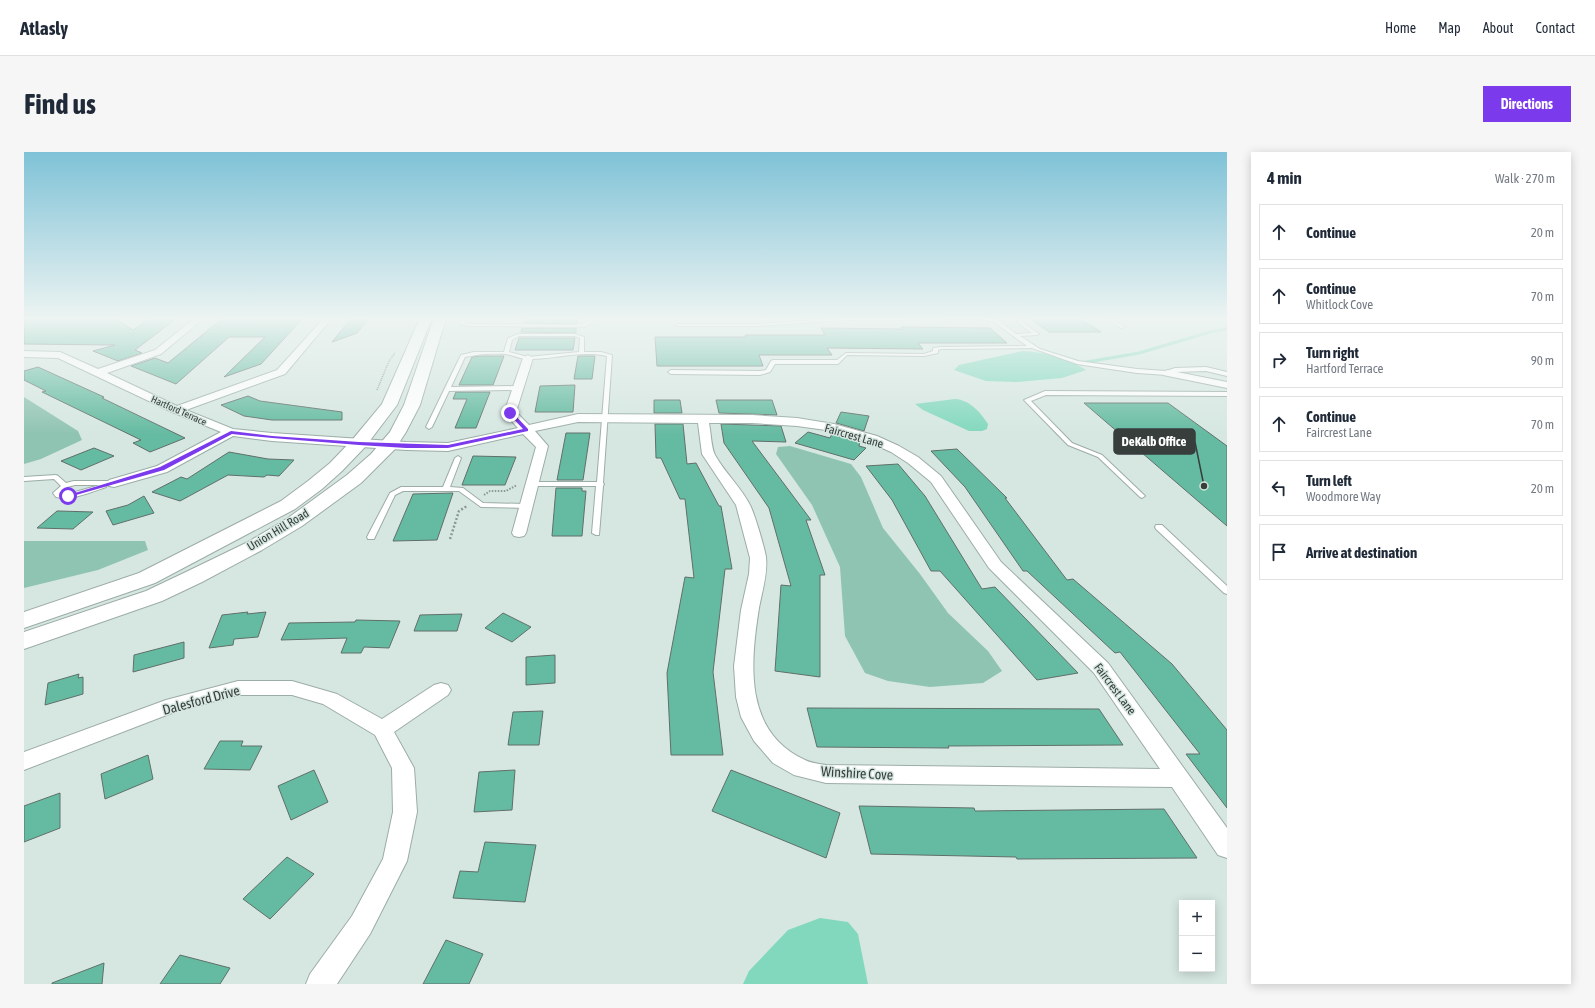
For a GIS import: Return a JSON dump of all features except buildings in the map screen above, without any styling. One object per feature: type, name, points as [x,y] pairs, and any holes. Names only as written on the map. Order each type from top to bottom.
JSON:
[{"type":"street","name":"Hartford Terrace","points":[[64,357],[176,410],[231,432],[272,437],[389,445]]},
{"type":"street","points":[[97,372],[143,357]]},
{"type":"street","points":[[176,410],[281,372],[294,357]]},
{"type":"street","name":"Union Hill Road","points":[[24,620],[147,578],[288,505],[316,485],[359,443],[389,405],[409,357]]},
{"type":"street","name":"Union Hill Road","points":[[24,642],[154,596],[255,546],[295,522],[354,479],[389,445],[412,405],[428,357]]},
{"type":"street","points":[[519,533],[542,446],[510,413],[528,358]]},
{"type":"street","points":[[1167,372],[1227,385]]},
{"type":"street","name":"Faircrest Lane","points":[[389,445],[448,447],[578,418],[752,419],[796,422],[834,428],[879,441],[895,449],[926,470],[936,480],[995,566],[1101,668],[1227,847]]},
{"type":"street","name":"Winshire Cove","points":[[703,419],[708,454],[743,505],[758,558],[757,574],[750,610],[743,666],[746,697],[751,717],[761,735],[781,757],[802,769],[826,774],[1179,778]]},
{"type":"street","points":[[114,483],[162,469],[231,432]]},
{"type":"street","name":"Dalesford Drive","points":[[24,762],[173,705],[238,688],[292,688],[330,699],[382,729]]},
{"type":"street","points":[[320,984],[361,925],[395,861],[406,812],[403,768],[382,729],[441,690]]},
{"type":"lane","points":[[429,427],[463,357]]},
{"type":"lane","points":[[523,357],[540,357]]},
{"type":"lane","points":[[596,533],[610,357]]},
{"type":"lane","points":[[672,372],[760,373],[768,371],[773,362],[838,362],[843,357]]},
{"type":"lane","points":[[1061,357],[1077,362],[1137,371],[1167,372],[1174,370],[1206,369],[1227,374]]},
{"type":"lane","points":[[448,389],[518,388]]},
{"type":"lane","points":[[1142,496],[1100,456],[1070,444],[1028,400],[1045,393],[1227,394]]},
{"type":"lane","points":[[446,488],[458,458]]},
{"type":"lane","points":[[24,479],[56,477],[65,486]]},
{"type":"lane","points":[[74,483],[114,483],[68,496],[58,496],[56,493],[65,486],[74,483]]},
{"type":"lane","points":[[532,484],[601,484]]},
{"type":"lane","points":[[371,537],[392,494],[401,490],[446,488],[461,489],[481,505],[526,506]]},
{"type":"lane","points":[[1159,527],[1227,591]]},
{"type":"path","points":[[377,392],[391,357]]},
{"type":"shaded area","points":[[996,357],[1058,357],[1072,362],[1086,370],[1062,378],[1017,382],[986,381],[954,370],[959,365]]},
{"type":"shaded area","points":[[24,397],[78,431],[82,440],[41,459],[24,464]]},
{"type":"shaded area","points":[[955,399],[970,404],[974,407],[988,424],[987,429],[982,431],[969,431],[923,410],[915,404]]},
{"type":"shaded area","points":[[790,446],[851,464],[861,477],[883,528],[920,574],[948,613],[988,651],[1002,671],[983,683],[930,687],[888,681],[865,673],[845,636],[840,567],[812,505],[776,454],[778,447]]},
{"type":"shaded area","points":[[24,541],[145,541],[148,550],[98,570],[24,588]]},
{"type":"shaded area","points":[[820,918],[848,922],[858,934],[868,984],[743,984],[749,971],[788,930]]},
{"type":"waterway","points":[[1081,363],[1117,357]]},
{"type":"place","name":"DeKalb Office","points":[[1204,486]]},
{"type":"route","points":[[68,496],[162,469],[231,432],[272,437],[406,446],[448,447],[526,430],[510,413]]}]
